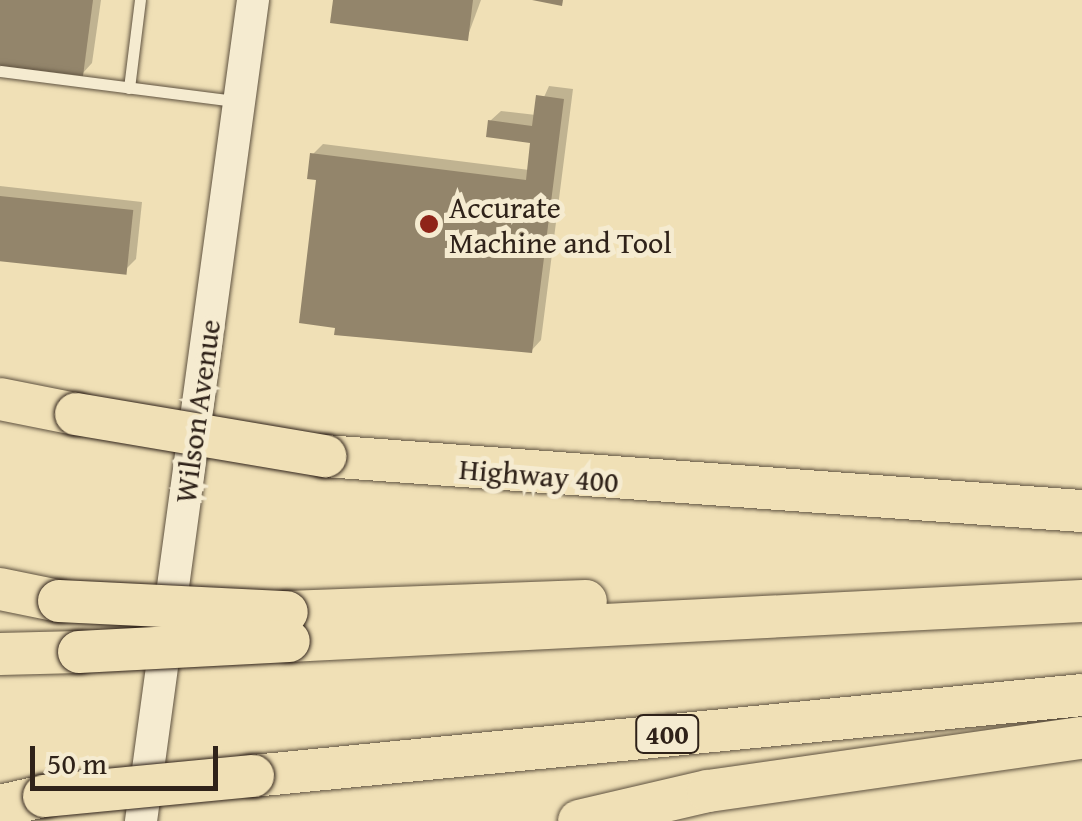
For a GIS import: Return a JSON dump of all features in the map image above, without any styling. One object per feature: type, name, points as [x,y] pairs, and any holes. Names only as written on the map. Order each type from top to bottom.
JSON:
[{"type":"highway","name":"Highway 400","points":[[0,399],[324,456],[1082,511]]},
{"type":"highway","points":[[0,589],[59,601],[288,626]]},
{"type":"highway","points":[[0,654],[79,652],[288,626],[678,599],[887,608],[1082,601]]},
{"type":"highway","name":"400","points":[[0,806],[44,796],[1082,695]]},
{"type":"highway","points":[[579,821],[726,788],[1082,738]]},
{"type":"highway","points":[[0,796],[44,796]]},
{"type":"main road","name":"Wilson Avenue","points":[[141,821],[253,0]]},
{"type":"lane","points":[[130,88],[140,0]]},
{"type":"lane","points":[[0,71],[239,102]]},
{"type":"building","points":[[0,0],[93,0],[83,76],[0,66]]},
{"type":"building","points":[[333,0],[473,0],[468,41],[330,23]]},
{"type":"building","points":[[532,0],[563,0],[562,6]]},
{"type":"building","name":"Accurate Machine and Tool","points":[[536,95],[564,99],[532,353],[334,335],[335,328],[299,323],[316,180],[307,179],[310,153],[526,180],[530,143],[486,137],[488,120],[532,126]]},
{"type":"building","points":[[0,196],[133,210],[126,275],[0,261]]},
{"type":"place","name":"Accurate Machine and Tool","points":[[429,224]]}]
